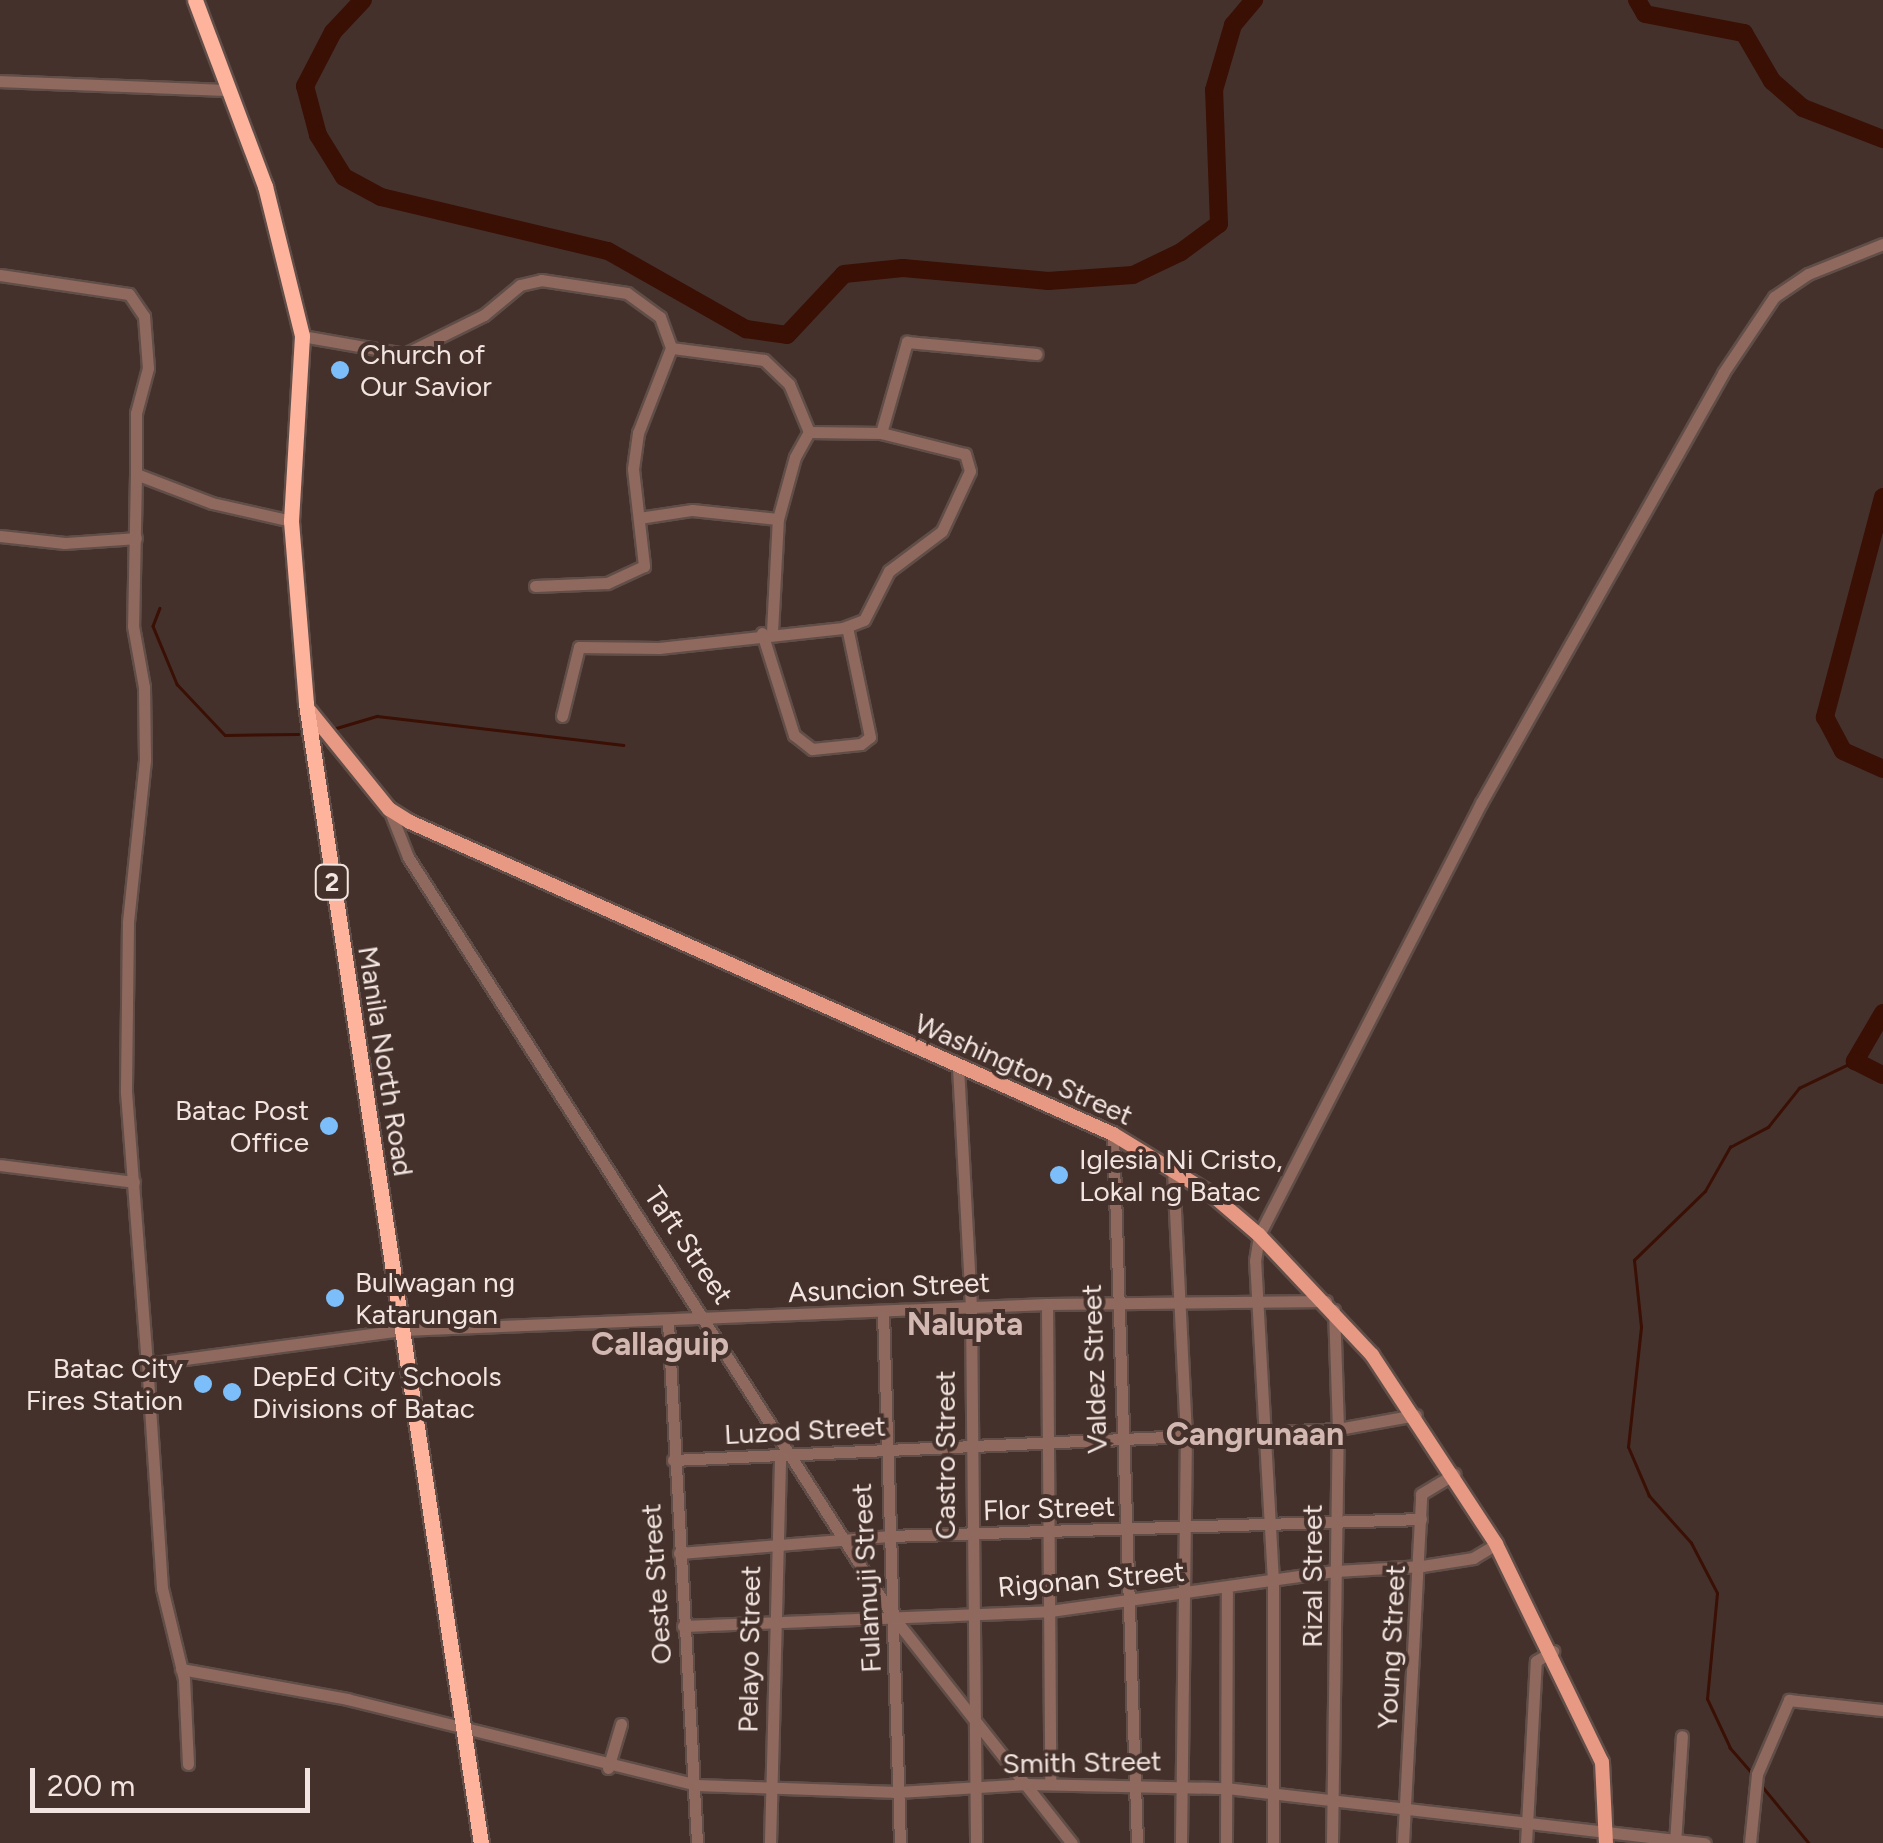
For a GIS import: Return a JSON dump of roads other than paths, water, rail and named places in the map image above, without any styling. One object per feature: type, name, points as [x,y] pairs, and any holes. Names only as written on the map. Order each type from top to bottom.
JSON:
[{"type":"highway","name":"Manila North Road","points":[[195,0],[266,186],[302,336],[291,522],[306,704],[481,1843]]},
{"type":"main road","name":"Washington Street","points":[[306,704],[389,809],[1112,1134],[1173,1170],[1259,1234],[1330,1306],[1417,1415],[1496,1544],[1554,1651],[1608,1779],[1607,1837]]},
{"type":"street","points":[[0,81],[227,90]]},
{"type":"street","points":[[1272,1843],[1274,1581],[1258,1305],[1259,1234],[1359,1047],[1481,802],[1760,315],[1798,280],[1883,244]]},
{"type":"street","points":[[0,275],[101,285],[138,302],[148,368],[136,413],[133,626],[144,687],[145,760],[126,996],[134,1182],[162,1588],[182,1669],[188,1764]]},
{"type":"street","points":[[302,336],[405,354],[484,315],[520,285],[541,280],[594,285],[638,300],[660,317],[671,348],[638,433],[633,469],[646,557],[633,575],[607,583],[535,586]]},
{"type":"street","points":[[882,432],[908,342],[1036,354]]},
{"type":"street","points":[[671,348],[764,360],[789,384],[809,432]]},
{"type":"street","points":[[562,716],[580,647],[636,650],[767,632],[848,627],[872,613],[888,571],[942,531],[970,471],[965,454],[882,432],[809,432]]},
{"type":"street","points":[[809,432],[794,458],[778,519],[767,632],[794,735],[812,749],[862,744],[870,737],[848,627]]},
{"type":"street","points":[[136,474],[212,503],[291,522]]},
{"type":"street","points":[[640,518],[692,510],[778,519]]},
{"type":"street","points":[[0,536],[65,543],[136,538]]},
{"type":"street","name":"Taft Street","points":[[389,809],[408,857],[710,1321],[786,1457],[847,1540],[894,1618],[1072,1843]]},
{"type":"street","name":"Castro Street","points":[[958,1067],[972,1309],[970,1615],[976,1843]]},
{"type":"street","name":"Valdez Street","points":[[1112,1134],[1124,1602],[1137,1843]]},
{"type":"street","points":[[0,1164],[134,1182]]},
{"type":"street","points":[[1173,1170],[1187,1528],[1180,1843]]},
{"type":"street","points":[[1048,1304],[1052,1532],[1050,1783]]},
{"type":"street","name":"Asuncion Street","points":[[147,1364],[402,1330],[710,1321],[1048,1304],[1118,1308],[1330,1306]]},
{"type":"street","name":"Rizal Street","points":[[1330,1306],[1338,1428],[1336,1797],[1332,1843]]},
{"type":"street","name":"Fulamuji Street","points":[[883,1312],[900,1843]]},
{"type":"street","name":"Oeste Street","points":[[668,1322],[697,1843]]},
{"type":"street","name":"Luzod Street","points":[[673,1460],[1121,1439],[1266,1428],[1338,1428],[1417,1415]]},
{"type":"street","name":"Pelayo Street","points":[[770,1843],[776,1544],[786,1457]]},
{"type":"street","name":"Young Street","points":[[1403,1843],[1426,1488],[1454,1474]]},
{"type":"street","name":"Flor Street","points":[[679,1553],[889,1536],[1422,1518]]},
{"type":"street","name":"Rigonan Street","points":[[683,1626],[1050,1611],[1186,1597],[1336,1571],[1422,1566],[1474,1558],[1496,1544]]},
{"type":"street","points":[[1226,1843],[1227,1590]]},
{"type":"street","points":[[1526,1843],[1536,1661],[1554,1651]]},
{"type":"street","name":"Smith Street","points":[[182,1669],[347,1699],[608,1768],[696,1784],[898,1792],[1050,1783],[1226,1788],[1336,1797],[1563,1827],[1607,1837],[1704,1843]]},
{"type":"street","points":[[1750,1843],[1756,1780],[1793,1698],[1883,1710]]},
{"type":"street","points":[[608,1768],[621,1724]]},
{"type":"street","points":[[1675,1841],[1682,1736]]},
{"type":"street","points":[[1561,1843],[1563,1827]]},
{"type":"waterway","points":[[363,0],[333,32],[305,86],[318,135],[344,177],[381,197],[608,251],[746,329],[787,335],[844,274],[903,268],[1048,281],[1133,275],[1181,252],[1219,224],[1214,90],[1233,25],[1254,0]]},
{"type":"waterway","points":[[1637,0],[1645,14],[1744,33],[1772,81],[1803,108],[1883,139]]},
{"type":"waterway","points":[[1883,497],[1825,717],[1843,751],[1883,769]]},
{"type":"waterway","points":[[160,608],[153,626],[177,684],[225,735],[298,734]]},
{"type":"waterway","points":[[333,729],[377,716],[623,745]]},
{"type":"waterway","points":[[1883,1013],[1855,1061],[1883,1075]]},
{"type":"waterway","points":[[1754,1776],[1730,1748],[1707,1699],[1717,1593],[1691,1543],[1649,1496],[1628,1447],[1641,1327],[1634,1260],[1705,1191],[1730,1147],[1768,1127],[1799,1088],[1855,1061]]},
{"type":"waterway","points":[[1762,1786],[1809,1843]]},
{"type":"place","name":"Church of Our Savior","points":[[340,370]]},
{"type":"place","name":"Batac Post Office","points":[[329,1126]]},
{"type":"place","name":"Iglesia Ni Cristo, Lokal ng Batac","points":[[1059,1175]]},
{"type":"place","name":"Bulwagan ng Katarungan","points":[[335,1298]]},
{"type":"place","name":"Batac City Fires Station","points":[[203,1384]]},
{"type":"place","name":"DepEd City Schools Divisions of Batac","points":[[232,1392]]},
{"type":"district","name":"Nalupta","points":[[965,1324]]},
{"type":"district","name":"Callaguip","points":[[660,1344]]},
{"type":"district","name":"Cangrunaan","points":[[1255,1434]]}]
